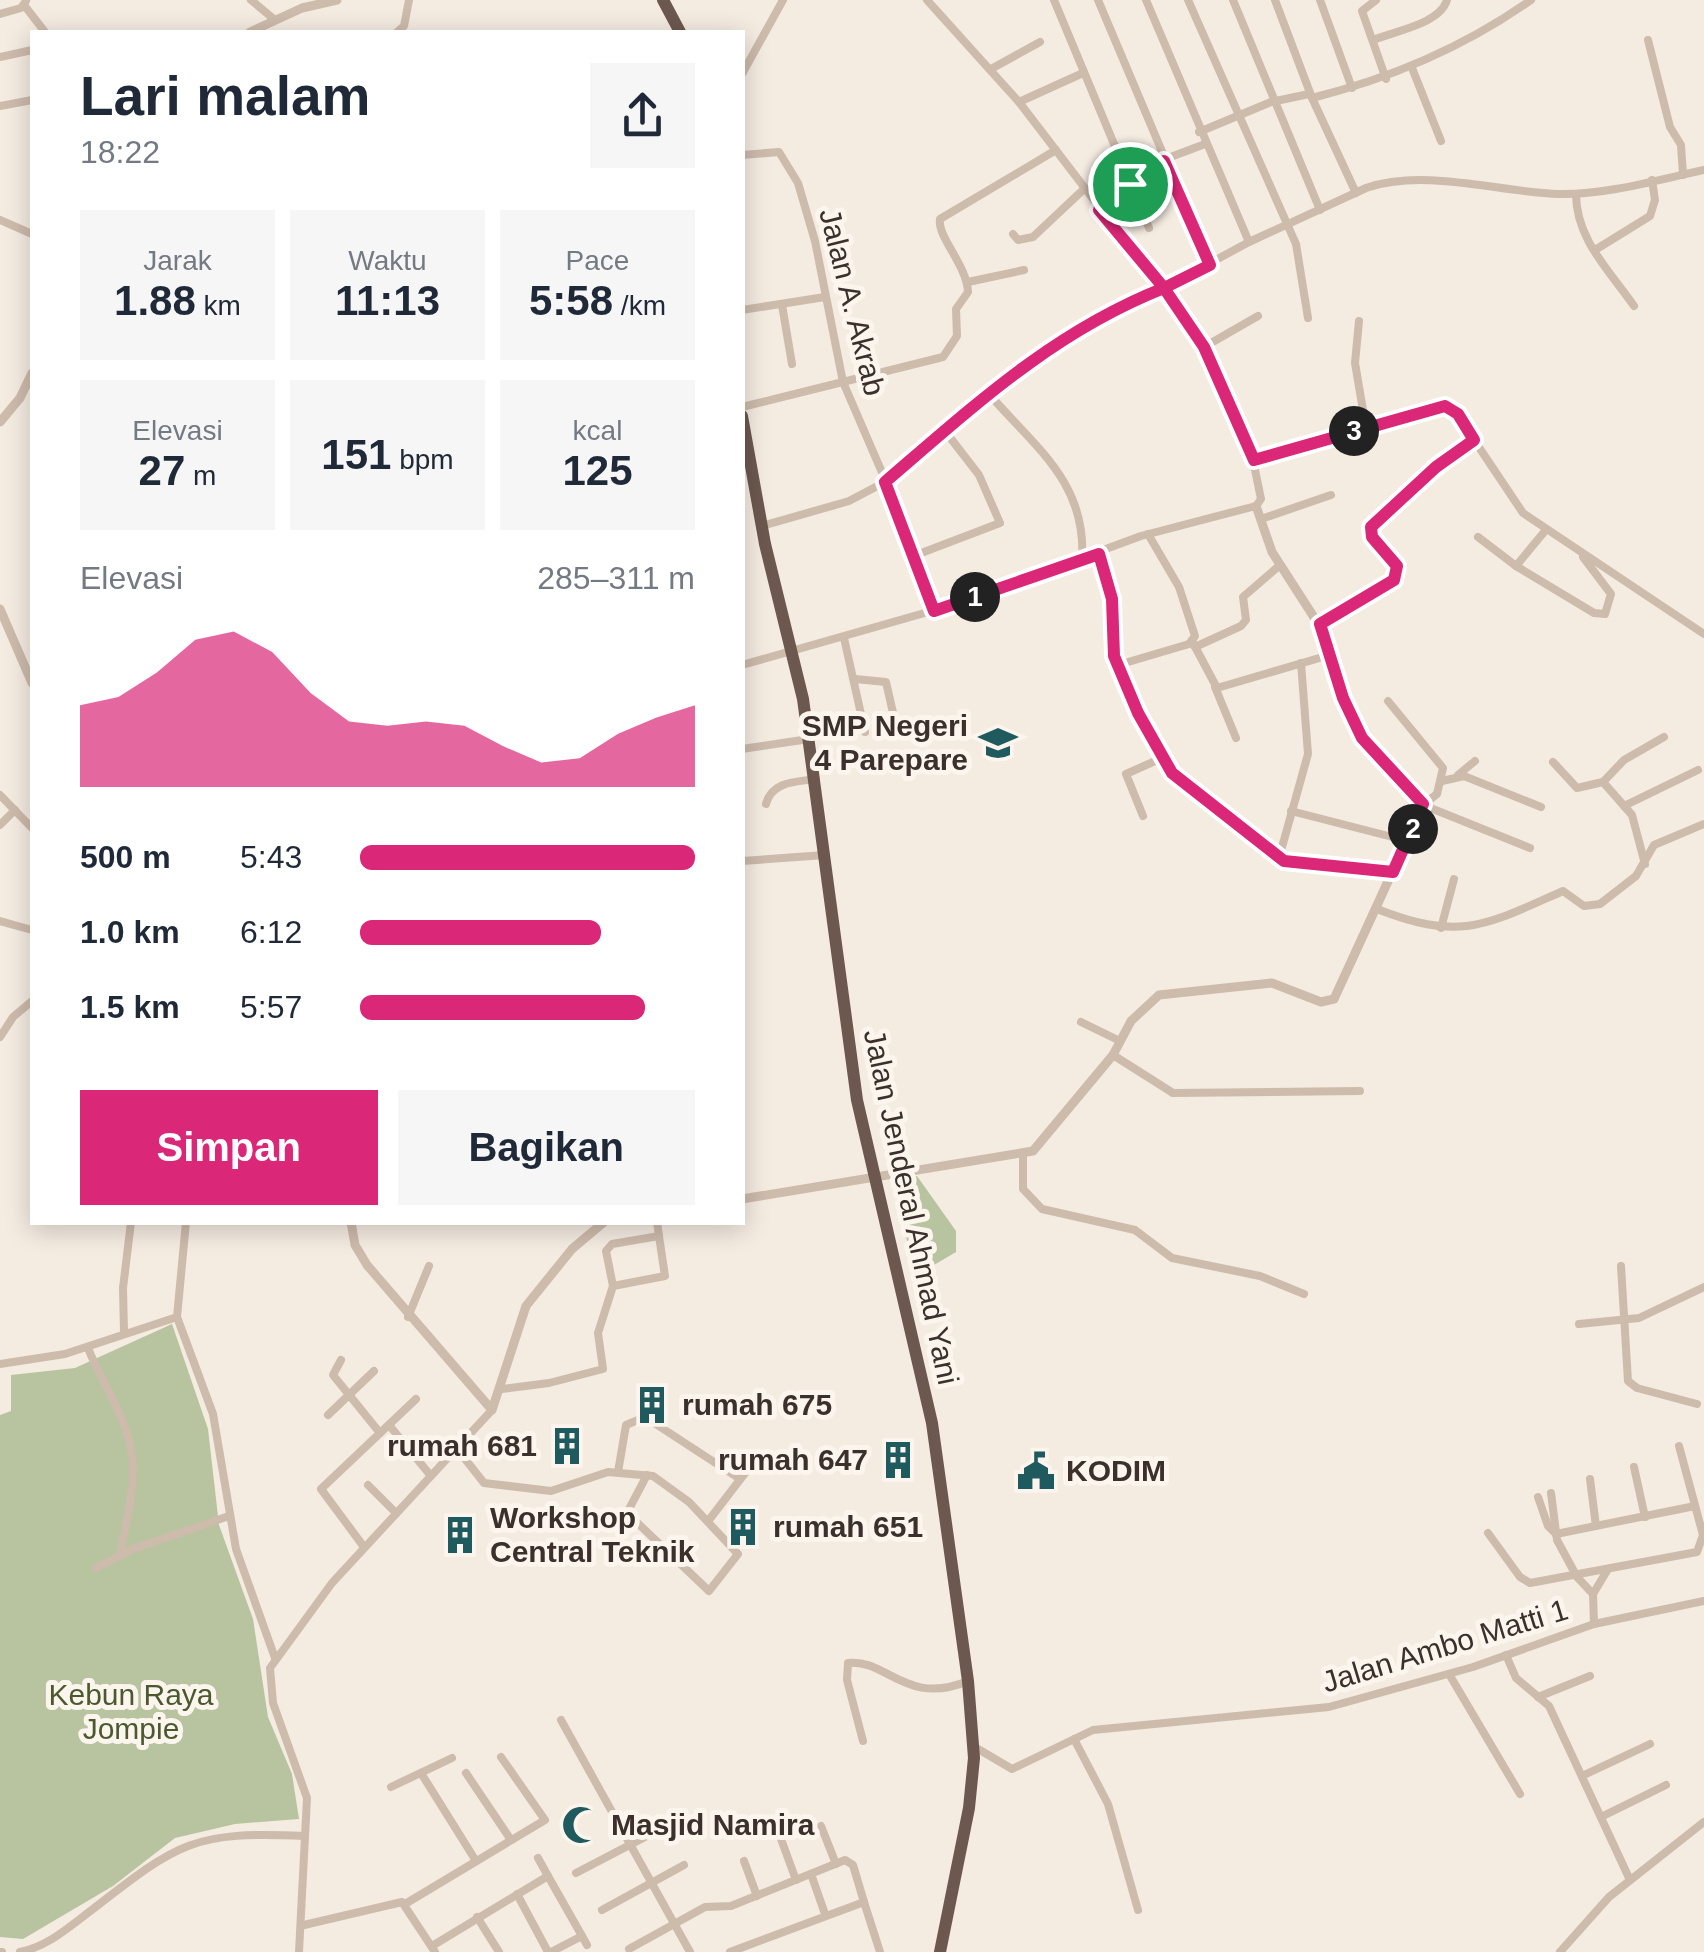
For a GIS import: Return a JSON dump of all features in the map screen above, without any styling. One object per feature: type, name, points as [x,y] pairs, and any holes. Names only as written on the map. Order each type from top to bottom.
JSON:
[{"type":"highway","points":[[663,0],[679,30]]},
{"type":"highway","name":"Jalan Jenderal Ahmad Yani","points":[[746,460],[809,738],[857,1100],[932,1423],[968,1681],[973,1746],[969,1808],[940,1952]]},
{"type":"street","points":[[251,0],[275,20]]},
{"type":"street","points":[[254,30],[316,2],[337,0]]},
{"type":"street","points":[[399,30],[404,26],[409,0]]},
{"type":"street","points":[[745,68],[782,0]]},
{"type":"street","points":[[928,0],[1018,102],[1164,288],[1204,347],[1254,460],[1262,490],[1256,506],[1261,520],[1280,564],[1320,624],[1333,654],[1343,698],[1362,738],[1423,805],[1530,848]]},
{"type":"street","points":[[1054,0],[1150,228]]},
{"type":"street","points":[[1098,0],[1210,265]]},
{"type":"street","points":[[1146,0],[1198,132],[1248,242]]},
{"type":"street","points":[[1188,0],[1302,265],[1308,318]]},
{"type":"street","points":[[1233,0],[1272,102],[1320,210]]},
{"type":"street","points":[[1275,0],[1310,96],[1356,193]]},
{"type":"street","points":[[1320,0],[1352,88]]},
{"type":"street","points":[[1376,0],[1362,11],[1386,79]]},
{"type":"street","points":[[1373,40],[1432,16],[1444,9],[1447,0]]},
{"type":"street","points":[[1198,132],[1272,102],[1386,79],[1492,28],[1530,0]]},
{"type":"street","points":[[0,14],[25,2],[44,30]]},
{"type":"street","points":[[1648,40],[1670,127],[1681,145],[1683,174]]},
{"type":"street","points":[[991,69],[1040,42]]},
{"type":"street","points":[[0,56],[30,50]]},
{"type":"street","points":[[1412,68],[1441,141]]},
{"type":"street","points":[[1018,102],[1083,72]]},
{"type":"street","points":[[0,106],[30,100]]},
{"type":"street","points":[[1099,210],[1164,161],[1205,144]]},
{"type":"street","name":"Jalan A. Akrab","points":[[745,155],[774,150],[788,164],[815,241],[843,382],[916,555],[934,611]]},
{"type":"street","points":[[745,406],[944,357],[957,336],[954,316],[966,299],[968,282],[958,254],[940,232],[940,219],[1056,150]]},
{"type":"street","points":[[762,526],[848,501],[885,482],[989,394],[1100,314],[1164,288],[1248,242],[1382,183],[1434,182],[1576,194],[1704,170]]},
{"type":"street","points":[[1595,250],[1650,216],[1654,200],[1652,180]]},
{"type":"street","points":[[1013,234],[1018,240],[1033,237],[1084,189]]},
{"type":"street","points":[[1576,194],[1579,229],[1634,306]]},
{"type":"street","points":[[0,220],[30,233]]},
{"type":"street","points":[[968,282],[1024,270]]},
{"type":"street","points":[[745,310],[825,297]]},
{"type":"street","points":[[782,306],[792,364]]},
{"type":"street","points":[[1204,347],[1258,316]]},
{"type":"street","points":[[1359,321],[1355,364],[1366,428]]},
{"type":"street","points":[[0,422],[30,376]]},
{"type":"street","points":[[989,394],[1074,494],[1084,536],[1082,560]]},
{"type":"street","points":[[1254,460],[1445,406],[1458,414],[1513,504],[1545,530],[1611,568],[1704,634]]},
{"type":"street","points":[[916,555],[1000,523],[980,476],[945,430]]},
{"type":"street","points":[[1320,624],[1394,580],[1397,566],[1372,537],[1371,527],[1436,467],[1474,440]]},
{"type":"street","points":[[1261,520],[1330,495]]},
{"type":"street","points":[[745,664],[934,611],[1148,534],[1256,506]]},
{"type":"street","points":[[1516,566],[1545,530]]},
{"type":"street","points":[[1148,534],[1179,586],[1193,624],[1192,644],[1236,738]]},
{"type":"street","points":[[1478,537],[1516,566],[1594,613],[1605,614],[1611,594],[1579,553]]},
{"type":"street","points":[[1099,554],[1111,592],[1112,647],[1118,665],[1162,758],[1182,781],[1278,858],[1393,872]]},
{"type":"street","points":[[1118,665],[1241,626],[1246,620],[1243,597],[1280,564]]},
{"type":"street","points":[[0,609],[30,678]]},
{"type":"street","points":[[844,638],[865,732]]},
{"type":"street","points":[[1214,687],[1333,654]]},
{"type":"street","points":[[1278,858],[1308,754],[1301,663]]},
{"type":"street","points":[[856,678],[886,682],[896,726]]},
{"type":"street","points":[[745,1199],[978,1157],[1023,1154],[1041,1145],[1113,1055],[1139,1012],[1164,993],[1272,982],[1328,1002],[1349,974],[1423,805],[1435,796],[1442,780],[1444,768],[1388,701]]},
{"type":"street","points":[[1553,762],[1577,788],[1603,782],[1624,760],[1664,737]]},
{"type":"street","points":[[745,749],[809,738]]},
{"type":"street","points":[[1143,816],[1126,774],[1162,758]]},
{"type":"street","points":[[1442,780],[1458,775],[1474,761]]},
{"type":"street","points":[[1624,806],[1698,770]]},
{"type":"street","points":[[1458,775],[1541,807]]},
{"type":"street","points":[[766,804],[768,796],[782,784],[816,779]]},
{"type":"street","points":[[1603,782],[1632,815],[1645,864]]},
{"type":"street","points":[[0,794],[30,826]]},
{"type":"street","points":[[0,825],[15,810]]},
{"type":"street","points":[[1291,811],[1408,841]]},
{"type":"street","points":[[1377,909],[1440,928],[1482,924],[1563,891],[1584,906],[1597,905],[1645,864],[1662,840],[1704,824]]},
{"type":"street","points":[[745,860],[826,855]]},
{"type":"street","points":[[1440,928],[1454,879]]},
{"type":"street","points":[[0,921],[30,929]]},
{"type":"street","points":[[0,1037],[13,1016],[30,1003]]},
{"type":"street","points":[[1081,1022],[1120,1041]]},
{"type":"street","points":[[1113,1055],[1173,1093],[1360,1091]]},
{"type":"street","points":[[1023,1154],[1023,1190],[1042,1210],[1135,1230],[1172,1258],[1252,1274],[1304,1294]]},
{"type":"street","points":[[124,1332],[122,1288],[131,1225]]},
{"type":"street","points":[[186,1225],[178,1317],[212,1414],[229,1516],[275,1658]]},
{"type":"street","points":[[352,1225],[355,1245],[367,1265],[492,1410]]},
{"type":"street","points":[[299,1952],[304,1925],[307,1798],[269,1684],[275,1658],[364,1547],[492,1410],[526,1306],[572,1250],[601,1225]]},
{"type":"street","points":[[613,1286],[665,1276],[657,1225]]},
{"type":"street","points":[[502,1389],[604,1369],[598,1333],[613,1286],[604,1254],[609,1246],[659,1236]]},
{"type":"street","points":[[408,1317],[429,1266]]},
{"type":"street","points":[[1621,1266],[1628,1381],[1637,1388],[1697,1404]]},
{"type":"street","points":[[1578,1324],[1627,1321],[1704,1287]]},
{"type":"street","points":[[0,1364],[88,1348],[124,1332],[178,1317]]},
{"type":"street","points":[[88,1348],[132,1455],[130,1509],[120,1555]]},
{"type":"street","points":[[341,1360],[333,1375],[380,1432]]},
{"type":"street","points":[[328,1415],[374,1371]]},
{"type":"street","points":[[364,1547],[321,1489],[416,1399]]},
{"type":"street","points":[[618,1472],[625,1428],[634,1419],[645,1417],[740,1478]]},
{"type":"street","points":[[389,1425],[431,1476]]},
{"type":"street","points":[[1488,1533],[1524,1580],[1577,1577],[1697,1552],[1704,1539],[1702,1526],[1679,1446]]},
{"type":"street","points":[[458,1450],[480,1480],[507,1487],[554,1491],[618,1472],[648,1475],[664,1482],[709,1520],[739,1552],[710,1591],[626,1514]]},
{"type":"street","points":[[709,1520],[752,1464]]},
{"type":"street","points":[[1634,1466],[1645,1517]]},
{"type":"street","points":[[618,1528],[648,1475]]},
{"type":"street","points":[[1590,1480],[1596,1526]]},
{"type":"street","points":[[368,1485],[396,1513]]},
{"type":"street","points":[[1551,1493],[1556,1534]]},
{"type":"street","points":[[1538,1497],[1548,1526],[1577,1577],[1594,1594]]},
{"type":"street","points":[[1556,1534],[1695,1506]]},
{"type":"street","points":[[96,1568],[120,1555],[229,1516]]},
{"type":"street","points":[[1594,1624],[1594,1594],[1608,1569]]},
{"type":"street","name":"Jalan Ambo Matti 1","points":[[973,1746],[1012,1769],[1106,1728],[1329,1707],[1449,1674],[1594,1624],[1704,1601]]},
{"type":"street","points":[[1506,1655],[1516,1678],[1549,1706],[1630,1880]]},
{"type":"street","points":[[863,1742],[848,1680],[848,1663],[858,1662],[899,1684],[920,1688],[968,1681]]},
{"type":"street","points":[[1449,1674],[1520,1794]]},
{"type":"street","points":[[1538,1697],[1590,1676]]},
{"type":"street","points":[[561,1720],[690,1952]]},
{"type":"street","points":[[1074,1739],[1108,1804],[1138,1910]]},
{"type":"street","points":[[1582,1776],[1650,1744]]},
{"type":"street","points":[[304,1925],[404,1904],[545,1820],[502,1757]]},
{"type":"street","points":[[391,1787],[452,1758]]},
{"type":"street","points":[[421,1772],[476,1861]]},
{"type":"street","points":[[466,1773],[511,1840]]},
{"type":"street","points":[[1601,1817],[1666,1785]]},
{"type":"street","points":[[1560,1952],[1630,1880],[1704,1822]]},
{"type":"street","points":[[821,1826],[836,1864]]},
{"type":"street","points":[[20,1952],[58,1936],[178,1847],[238,1833],[304,1836]]},
{"type":"street","points":[[576,1872],[645,1838]]},
{"type":"street","points":[[781,1840],[796,1880]]},
{"type":"street","points":[[538,1858],[587,1945]]},
{"type":"street","points":[[744,1860],[756,1896]]},
{"type":"street","points":[[630,1949],[705,1907],[727,1907],[836,1864],[852,1864],[880,1952]]},
{"type":"street","points":[[602,1910],[684,1865]]},
{"type":"street","points":[[811,1874],[825,1914]]},
{"type":"street","points":[[404,1904],[434,1949],[478,1916],[548,1876]]},
{"type":"street","points":[[516,1894],[549,1952],[582,1936]]},
{"type":"street","points":[[730,1952],[864,1902]]},
{"type":"street","points":[[478,1916],[499,1952]]},
{"type":"green space","points":[[917,1176],[956,1231],[956,1252],[934,1265],[911,1256],[891,1178]]},
{"type":"green space","name":"Kebun Raya Jompie","points":[[172,1324],[208,1429],[219,1525],[253,1619],[268,1717],[292,1774],[299,1819],[235,1824],[175,1838],[113,1886],[23,1939],[0,1937],[0,1415],[11,1411],[11,1375],[75,1368]]},
{"type":"place","name":"SMP Negeri 4 Parepare","points":[[998,743]]},
{"type":"place","name":"rumah 675","points":[[652,1405]]},
{"type":"place","name":"rumah 681","points":[[567,1446]]},
{"type":"place","name":"rumah 647","points":[[898,1460]]},
{"type":"place","name":"KODIM","points":[[1036,1471]]},
{"type":"place","name":"rumah 651","points":[[743,1527]]},
{"type":"place","name":"Workshop Central Teknik","points":[[460,1535]]},
{"type":"place","name":"Masjid Namira","points":[[581,1825]]},
{"type":"route","points":[[1130,184],[1099,210],[1164,288],[1100,314],[1044,352],[885,482],[934,611],[1099,554],[1112,599],[1114,656],[1138,713],[1172,773],[1284,861],[1393,872],[1423,804],[1362,738],[1343,698],[1333,654],[1320,624],[1394,580],[1397,566],[1372,537],[1371,527],[1436,467],[1474,440],[1458,414],[1445,406],[1254,460],[1232,401],[1204,347],[1164,288],[1210,265],[1164,161],[1130,184]]}]
